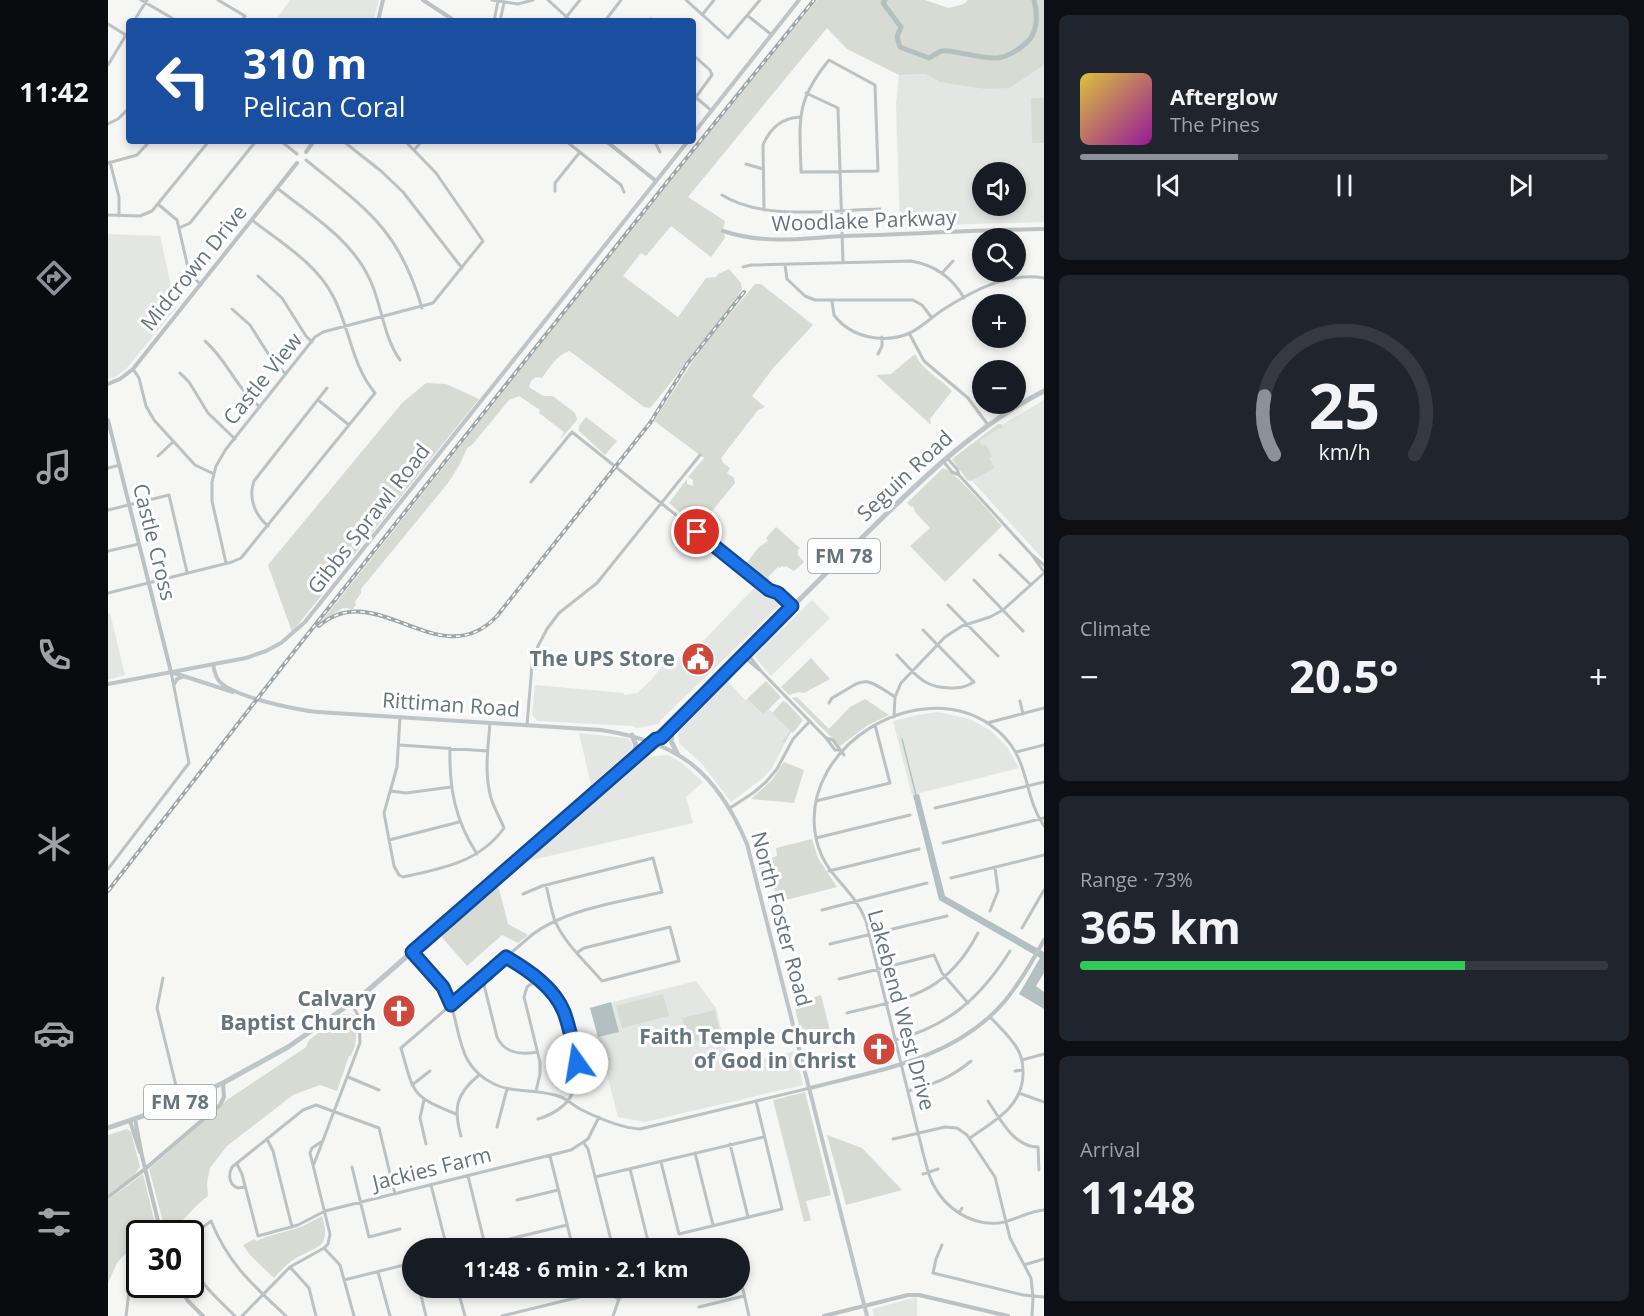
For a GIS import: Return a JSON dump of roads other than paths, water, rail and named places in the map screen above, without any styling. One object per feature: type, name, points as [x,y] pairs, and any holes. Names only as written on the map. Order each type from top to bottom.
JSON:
[{"type":"main road","points":[[696,130],[799,0]]},
{"type":"main road","name":"Gibbs Sprawl Road","points":[[171,672],[260,654],[298,631],[368,546],[686,144]]},
{"type":"main road","name":"Seguin Road","points":[[108,1128],[180,1102],[223,1083],[288,1047],[351,1003],[654,740],[656,735],[718,675],[722,675],[745,654],[945,459],[988,425],[1044,391]]},
{"type":"main road","name":"Rittiman Road","points":[[213,664],[216,676],[222,684],[248,695]]},
{"type":"main road","points":[[108,684],[171,672]]},
{"type":"main road","name":"Rittiman Road","points":[[171,672],[290,708],[318,712],[601,730],[654,740]]},
{"type":"main road","name":"Seguin Road","points":[[654,740],[661,738],[722,679],[722,675]]},
{"type":"main road","points":[[174,684],[182,676]]},
{"type":"main road","points":[[673,726],[670,738],[677,753]]},
{"type":"main road","points":[[632,735],[636,747],[634,758]]},
{"type":"main road","name":"North Foster Road","points":[[654,740],[677,753],[704,774],[730,808],[740,826],[753,863],[867,1316]]},
{"type":"street","points":[[141,0],[172,18]]},
{"type":"street","points":[[218,0],[245,16],[243,18]]},
{"type":"street","points":[[379,18],[383,0]]},
{"type":"street","points":[[423,0],[450,18]]},
{"type":"street","points":[[492,0],[522,4],[533,0]]},
{"type":"street","points":[[548,0],[564,18]]},
{"type":"street","points":[[566,18],[580,0]]},
{"type":"street","points":[[607,18],[621,0]]},
{"type":"street","points":[[686,0],[728,38],[760,0]]},
{"type":"street","points":[[702,15],[714,0]]},
{"type":"street","points":[[136,18],[146,1]]},
{"type":"street","points":[[495,18],[498,1]]},
{"type":"street","points":[[501,18],[504,3]]},
{"type":"street","points":[[748,16],[772,35]]},
{"type":"street","points":[[108,24],[126,35]]},
{"type":"street","points":[[108,65],[126,38]]},
{"type":"street","points":[[696,57],[710,70],[712,75],[696,94]]},
{"type":"street","points":[[829,60],[875,85],[878,171],[801,172],[800,117],[806,93],[829,60]]},
{"type":"street","points":[[806,93],[838,108],[843,262]]},
{"type":"street","points":[[696,98],[712,111]]},
{"type":"street","points":[[108,124],[118,119],[126,111]]},
{"type":"street","points":[[764,210],[763,145],[772,129],[785,120],[800,117]]},
{"type":"street","points":[[119,216],[119,197],[109,162],[137,154],[147,144]]},
{"type":"street","points":[[108,215],[144,215],[158,205],[207,144]]},
{"type":"street","points":[[179,228],[190,223],[254,144]]},
{"type":"street","points":[[285,144],[297,154]]},
{"type":"street","points":[[306,152],[312,144]]},
{"type":"street","points":[[347,144],[403,192],[462,268]]},
{"type":"street","points":[[408,144],[415,150],[420,144]]},
{"type":"street","points":[[570,144],[621,185],[624,192]]},
{"type":"street","points":[[610,144],[656,181]]},
{"type":"street","points":[[658,144],[660,152]]},
{"type":"street","name":"Castle View","points":[[226,563],[212,501],[211,488],[214,474],[219,460],[286,374],[323,332],[422,308],[436,301],[483,241],[436,173],[415,150]]},
{"type":"street","points":[[555,191],[555,183],[580,152]]},
{"type":"street","points":[[306,160],[363,206],[396,244],[410,270],[422,308]]},
{"type":"street","name":"Midcrown Drive","points":[[108,384],[120,379],[133,369],[297,163]]},
{"type":"street","points":[[746,164],[763,169]]},
{"type":"street","points":[[277,188],[350,249],[370,279],[391,342],[400,360]]},
{"type":"street","points":[[722,195],[741,205],[779,212],[880,209]]},
{"type":"street","points":[[158,205],[175,218],[189,272],[201,285]]},
{"type":"street","points":[[108,593],[226,563],[245,554],[375,393],[358,367],[332,294],[305,262],[252,220]]},
{"type":"street","name":"Woodlake Parkway","points":[[723,231],[762,240],[1044,229]]},
{"type":"street","points":[[743,267],[912,261],[927,264],[943,272],[956,285],[964,298]]},
{"type":"street","points":[[943,272],[953,261]]},
{"type":"street","points":[[785,264],[787,279],[805,296],[815,300],[908,299],[922,305],[932,318]]},
{"type":"street","points":[[1026,275],[1044,278]]},
{"type":"street","points":[[258,276],[282,298],[312,342]]},
{"type":"street","points":[[832,301],[834,315],[843,325],[859,335],[882,337],[909,333],[964,298],[999,282]]},
{"type":"street","points":[[232,309],[250,325],[274,363],[286,374]]},
{"type":"street","points":[[909,333],[924,361],[968,398],[988,425]]},
{"type":"street","points":[[878,354],[882,346],[882,337]]},
{"type":"street","points":[[205,341],[220,355],[240,388],[260,407]]},
{"type":"street","points":[[133,369],[139,378],[146,406],[152,417],[195,465],[214,474]]},
{"type":"street","points":[[180,373],[189,382],[208,413],[235,439]]},
{"type":"street","points":[[268,526],[258,516],[254,506],[251,492],[254,481],[327,388]]},
{"type":"street","points":[[318,400],[349,424]]},
{"type":"street","name":"Castle Cross","points":[[108,420],[171,672]]},
{"type":"street","points":[[531,482],[572,432],[790,608]]},
{"type":"street","points":[[158,456],[173,442]]},
{"type":"street","points":[[527,725],[532,665],[547,628],[560,613],[597,583],[700,455]]},
{"type":"street","points":[[894,717],[895,698],[901,683],[937,645],[950,633],[1003,610],[1044,573],[1032,555],[958,474],[952,472],[945,459]]},
{"type":"street","points":[[108,468],[120,465]]},
{"type":"street","points":[[108,510],[169,495],[188,573]]},
{"type":"street","points":[[108,551],[139,544]]},
{"type":"street","points":[[1000,555],[1031,585]]},
{"type":"street","points":[[1032,555],[1044,565]]},
{"type":"street","points":[[974,580],[1023,631]]},
{"type":"street","points":[[948,605],[998,656]]},
{"type":"street","points":[[897,655],[926,683],[936,688],[963,688],[974,682],[923,630]]},
{"type":"street","points":[[745,654],[826,738],[832,740],[841,752]]},
{"type":"street","points":[[108,869],[189,763],[171,672]]},
{"type":"street","points":[[829,703],[832,698],[864,681],[873,682],[895,698]]},
{"type":"street","points":[[1020,701],[1023,714]]},
{"type":"street","points":[[987,723],[1044,708]]},
{"type":"street","name":"Lakebend West Drive","points":[[987,723],[964,713],[945,709],[926,710],[894,717],[875,725],[841,752],[824,773],[815,801],[814,821],[820,854],[829,871],[856,901],[863,914],[928,1172],[938,1192],[946,1203],[959,1213],[981,1222],[1006,1221],[1044,1210]]},
{"type":"street","points":[[400,717],[397,767],[384,813],[394,866],[401,876],[459,864],[477,854],[504,828],[495,810],[488,784],[490,723]]},
{"type":"street","points":[[730,808],[753,794],[766,782],[777,769],[794,739],[810,721]]},
{"type":"street","points":[[987,723],[1004,737],[1016,752],[1025,770],[1044,826]]},
{"type":"street","points":[[815,801],[890,783],[875,725]]},
{"type":"street","points":[[399,745],[488,751]]},
{"type":"street","points":[[1016,752],[1044,745]]},
{"type":"street","points":[[450,748],[451,788],[459,822],[477,854]]},
{"type":"street","points":[[935,808],[1044,782]]},
{"type":"street","points":[[391,791],[405,793],[451,788]]},
{"type":"street","points":[[816,838],[910,815]]},
{"type":"street","points":[[944,843],[1042,819]]},
{"type":"street","points":[[389,840],[459,822]]},
{"type":"street","points":[[829,871],[919,849]]},
{"type":"street","points":[[951,878],[1044,855]]},
{"type":"street","points":[[456,1114],[424,1100],[412,1085],[401,1048],[533,934],[555,920],[662,892],[653,858],[546,885],[523,894]]},
{"type":"street","points":[[990,911],[998,891],[994,867]]},
{"type":"street","points":[[822,910],[927,884]]},
{"type":"street","points":[[546,885],[555,920],[565,937],[602,981],[679,961],[670,927],[584,948],[578,952]]},
{"type":"street","points":[[1022,928],[1044,890]]},
{"type":"street","points":[[830,944],[947,916]]},
{"type":"street","points":[[847,1013],[916,995],[945,977],[967,952],[978,933]]},
{"type":"street","points":[[412,952],[443,987],[451,1005],[463,1051],[480,1074],[491,1083],[507,1089],[552,1094],[625,1127],[644,1129],[901,1064],[948,1046],[990,1017],[1017,987],[1044,940]]},
{"type":"street","points":[[895,1040],[931,1027],[950,1017],[986,986],[1010,951]]},
{"type":"street","points":[[838,979],[934,955],[939,969],[968,1003]]},
{"type":"street","points":[[506,957],[531,972],[558,1002],[564,1011],[573,1048],[577,1077],[573,1091],[554,1113],[538,1119]]},
{"type":"street","points":[[163,978],[157,1002],[158,1013],[180,1102]]},
{"type":"street","points":[[536,1091],[540,1070],[524,997],[527,987],[538,979]]},
{"type":"street","points":[[480,980],[484,985],[497,1037],[501,1044],[515,1052],[537,1052]]},
{"type":"street","points":[[314,1164],[359,1050],[361,1037],[359,1017],[351,1003]]},
{"type":"street","points":[[970,1138],[1000,1118],[1010,1108],[1019,1093],[1023,1070],[1022,1060],[1015,1045],[990,1017]]},
{"type":"street","points":[[1022,1060],[1044,1054]]},
{"type":"street","points":[[908,1091],[942,1081],[958,1072],[970,1061]]},
{"type":"street","points":[[1015,1071],[1023,1070]]},
{"type":"street","points":[[412,1085],[430,1071]]},
{"type":"street","points":[[461,1136],[456,1114],[462,1092],[480,1074]]},
{"type":"street","points":[[348,1077],[379,1090]]},
{"type":"street","points":[[108,1197],[145,1169],[220,1105],[225,1097],[223,1083]]},
{"type":"street","points":[[497,1127],[507,1089]]},
{"type":"street","points":[[1019,1093],[1044,1102]]},
{"type":"street","points":[[424,1100],[420,1118],[426,1144]]},
{"type":"street","points":[[661,1162],[679,1234],[782,1209],[756,1101]]},
{"type":"street","points":[[988,1101],[1021,1142],[1038,1147],[1039,1170]]},
{"type":"street","points":[[237,1164],[245,1187],[238,1188],[231,1182],[229,1174],[237,1164],[308,1107],[320,1105],[379,1128],[395,1194]]},
{"type":"street","points":[[599,1117],[594,1131],[584,1143],[588,1149],[610,1238]]},
{"type":"street","points":[[133,1120],[158,1220]]},
{"type":"street","points":[[893,1139],[942,1127],[962,1131],[970,1138],[993,1173],[1014,1248],[1031,1278],[1032,1316]]},
{"type":"street","points":[[595,1177],[764,1137]]},
{"type":"street","points":[[267,1139],[273,1150],[292,1227]]},
{"type":"street","points":[[242,1316],[290,1267],[328,1244],[330,1234],[310,1151],[321,1142]]},
{"type":"street","name":"Jackies Farm","points":[[245,1187],[258,1236],[292,1227],[325,1211],[550,1156],[574,1149],[584,1143]]},
{"type":"street","points":[[730,1144],[748,1217]]},
{"type":"street","points":[[695,1153],[713,1226]]},
{"type":"street","points":[[550,1156],[570,1238]]},
{"type":"street","points":[[352,1167],[369,1237],[400,1229]]},
{"type":"street","points":[[629,1168],[647,1238]]},
{"type":"street","points":[[923,1174],[938,1169]]},
{"type":"street","points":[[468,1176],[486,1245],[567,1225]]},
{"type":"street","points":[[431,1185],[444,1238]]},
{"type":"street","points":[[517,1200],[558,1190]]},
{"type":"street","points":[[959,1213],[962,1208]]},
{"type":"street","points":[[204,1227],[211,1221],[237,1269],[286,1316]]},
{"type":"street","points":[[942,1245],[933,1274],[1033,1297],[1044,1297]]},
{"type":"street","points":[[324,1248],[340,1265],[354,1316]]},
{"type":"street","points":[[1024,1265],[1044,1258]]},
{"type":"street","points":[[344,1280],[402,1266]]},
{"type":"street","points":[[290,1267],[309,1288],[316,1316]]},
{"type":"street","points":[[378,1272],[390,1316]]},
{"type":"street","points":[[204,1284],[236,1316]]},
{"type":"street","points":[[502,1316],[605,1292],[619,1299],[613,1316]]},
{"type":"street","points":[[824,1316],[865,1305],[919,1295],[1008,1316]]},
{"type":"street","points":[[126,1316],[128,1298]]},
{"type":"street","points":[[186,1298],[203,1316]]},
{"type":"street","points":[[422,1298],[426,1316]]},
{"type":"street","points":[[461,1298],[465,1316]]},
{"type":"street","points":[[699,1307],[736,1298]]},
{"type":"street","points":[[744,1298],[749,1316]]},
{"type":"waterway","points":[[885,0],[883,3],[901,27],[897,37],[900,47],[929,58],[946,51],[979,57],[995,58],[1009,55],[1026,43],[1033,34],[1036,23],[1034,0]]},
{"type":"waterway","points":[[902,739],[916,795]]},
{"type":"railway","points":[[108,891],[296,649],[814,0]]},
{"type":"railway","points":[[319,626],[341,614],[363,612],[431,633],[453,636],[475,632],[497,616],[650,423],[687,364],[744,292]]},
{"type":"place","name":"The UPS Store","points":[[698,659]]},
{"type":"place","name":"Calvary Baptist Church","points":[[399,1011]]},
{"type":"place","name":"Faith Temple Church of God in Christ","points":[[879,1049]]}]
